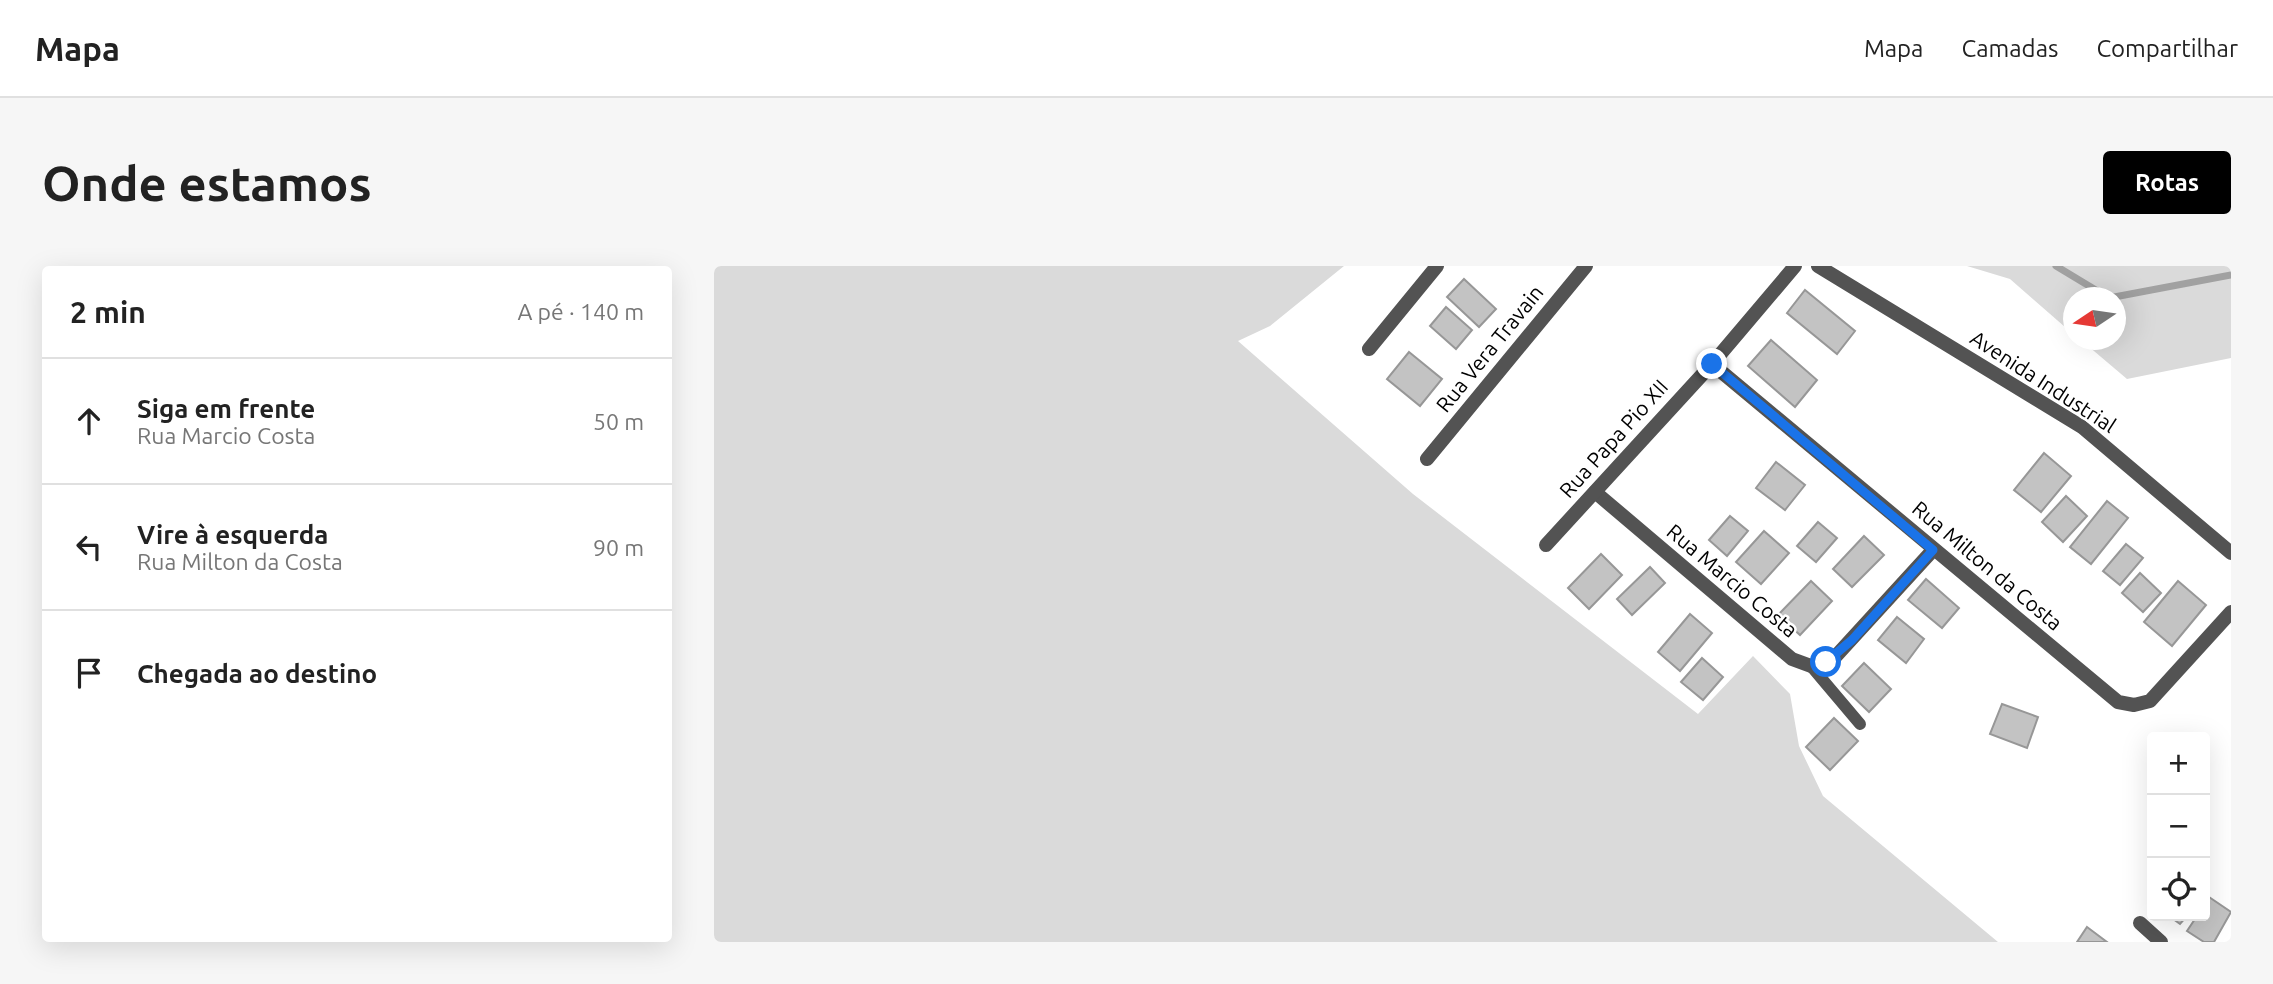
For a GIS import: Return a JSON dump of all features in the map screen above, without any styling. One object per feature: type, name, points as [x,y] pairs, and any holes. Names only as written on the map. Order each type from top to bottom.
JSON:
[{"type":"street","points":[[1369,349],[1437,266]]},
{"type":"street","name":"Rua Vera Travain","points":[[1427,459],[1586,266]]},
{"type":"street","name":"Rua Papa Pio XII","points":[[1546,545],[1712,364],[1795,266]]},
{"type":"street","name":"Avenida Industrial","points":[[1818,266],[2082,427],[2231,553]]},
{"type":"street","name":"Rua Milton da Costa","points":[[1712,364],[2118,702],[2134,705],[2150,701],[2231,612]]},
{"type":"street","name":"Rua Marcio Costa","points":[[1595,492],[1792,659],[1811,666]]},
{"type":"street","points":[[1811,666],[1836,656],[1933,550]]},
{"type":"street","points":[[2140,923],[2161,942]]},
{"type":"lane","points":[[1811,666],[1860,724]]},
{"type":"shaded area","points":[[714,266],[1344,266],[1270,326],[1238,341],[1413,494],[1698,714],[1753,656],[1790,694],[1799,746],[1823,796],[1998,942],[714,942]]},
{"type":"shaded area","points":[[1967,266],[2231,266],[2231,358],[2127,379],[2093,350],[2126,350],[2126,287],[2063,287],[2063,325],[2010,279]]},
{"type":"building","points":[[1464,279],[1496,309],[1479,327],[1447,297]]},
{"type":"building","points":[[1805,290],[1855,331],[1837,354],[1787,313]]},
{"type":"building","points":[[1446,307],[1472,330],[1456,349],[1430,326]]},
{"type":"building","points":[[1771,340],[1817,380],[1795,407],[1748,366]]},
{"type":"building","points":[[1409,352],[1442,379],[1420,406],[1387,379]]},
{"type":"building","points":[[2044,453],[2071,476],[2041,512],[2014,490]]},
{"type":"building","points":[[1776,462],[1805,485],[1785,510],[1756,488]]},
{"type":"building","points":[[2066,496],[2087,516],[2063,542],[2042,522]]},
{"type":"building","points":[[2107,501],[2128,518],[2091,564],[2070,547]]},
{"type":"building","points":[[1730,516],[1748,531],[1727,556],[1709,540]]},
{"type":"building","points":[[1818,522],[1837,538],[1816,562],[1797,546]]},
{"type":"building","points":[[1764,531],[1789,553],[1761,584],[1736,562]]},
{"type":"building","points":[[1864,536],[1884,555],[1852,587],[1833,569]]},
{"type":"building","points":[[2126,544],[2143,558],[2120,585],[2103,571]]},
{"type":"building","points":[[1601,554],[1622,575],[1589,609],[1568,588]]},
{"type":"building","points":[[1650,567],[1665,583],[1632,615],[1617,599]]},
{"type":"building","points":[[2140,573],[2161,593],[2143,612],[2122,593]]},
{"type":"building","points":[[1926,579],[1959,608],[1942,628],[1908,600]]},
{"type":"building","points":[[1811,581],[1832,601],[1800,635],[1778,615]]},
{"type":"building","points":[[2178,581],[2206,605],[2172,646],[2144,622]]},
{"type":"building","points":[[1690,614],[1712,633],[1680,671],[1658,652]]},
{"type":"building","points":[[1897,617],[1924,639],[1906,663],[1878,640]]},
{"type":"building","points":[[1702,658],[1723,677],[1703,700],[1681,682]]},
{"type":"building","points":[[1864,663],[1891,689],[1869,712],[1842,686]]},
{"type":"building","points":[[2002,704],[2038,717],[2027,748],[1990,734]]},
{"type":"building","points":[[1834,718],[1858,741],[1830,770],[1806,747]]},
{"type":"building","points":[[2210,898],[2231,912],[2214,942],[2204,942],[2187,931],[2194,921],[2210,921]]},
{"type":"building","points":[[2087,927],[2107,942],[2077,942]]},
{"type":"waterway","points":[[2056,266],[2091,287]]},
{"type":"waterway","points":[[2126,295],[2231,275]]},
{"type":"route","points":[[1712,364],[1933,550],[1852,640],[1826,662]]}]
